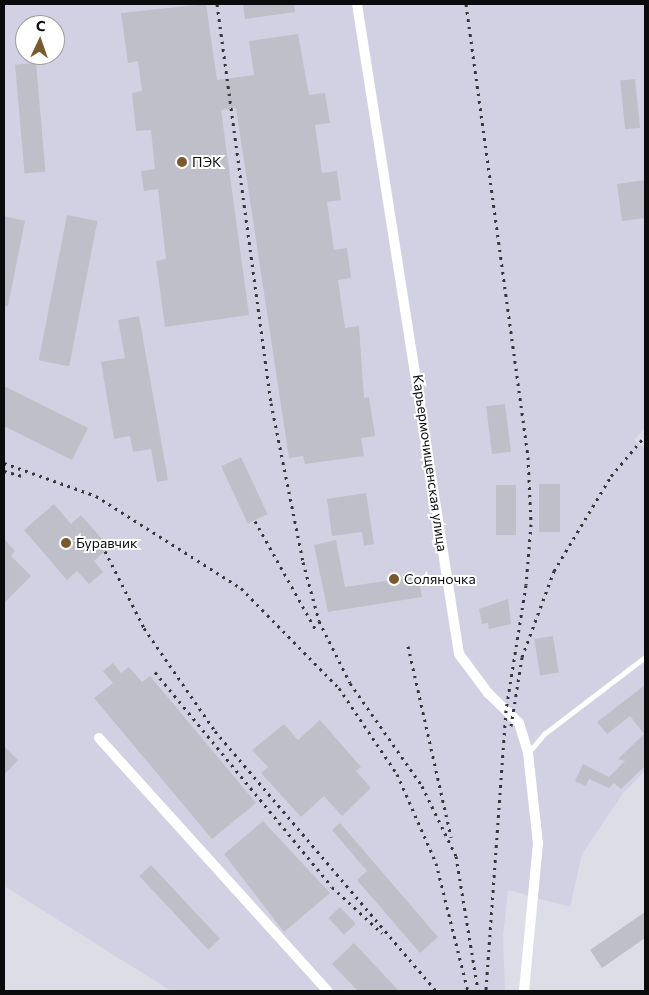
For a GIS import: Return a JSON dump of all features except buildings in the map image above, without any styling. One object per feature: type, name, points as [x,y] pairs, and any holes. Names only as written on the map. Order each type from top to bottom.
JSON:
[{"type":"street","name":"Карьермочищенская улица","points":[[356,4],[459,654],[488,693],[519,723],[528,753],[538,843],[524,991]]},
{"type":"street","points":[[99,738],[328,991]]},
{"type":"lane","points":[[528,753],[544,734],[645,657]]},
{"type":"shaded area","points":[[4,4],[645,4],[645,428],[634,440],[645,449],[645,771],[623,793],[582,854],[570,907],[508,890],[503,936],[505,991],[171,991],[4,886]]},
{"type":"railway","points":[[217,4],[271,403],[303,562],[319,621],[350,683],[422,786],[456,856],[478,991]]},
{"type":"railway","points":[[466,4],[528,457],[531,524],[526,585],[506,710],[486,991]]},
{"type":"railway","points":[[511,726],[522,657],[554,571],[611,476],[645,436]]},
{"type":"railway","points":[[4,463],[96,496],[241,588],[339,688],[397,774],[436,863],[468,991]]},
{"type":"railway","points":[[4,471],[23,476]]},
{"type":"railway","points":[[255,521],[316,630]]},
{"type":"railway","points":[[105,551],[144,628],[215,731],[436,991]]},
{"type":"railway","points":[[408,646],[451,837]]},
{"type":"railway","points":[[155,672],[332,887],[382,933]]},
{"type":"place","name":"ПЭК","points":[[182,162]]},
{"type":"place","name":"Буравчик","points":[[66,543]]},
{"type":"place","name":"Соляночка","points":[[394,579]]}]
